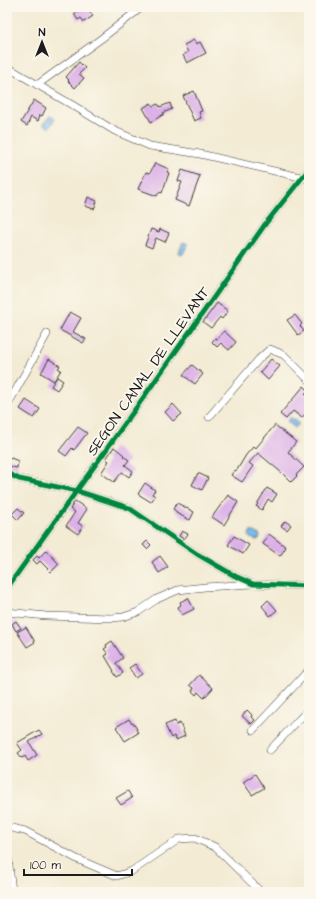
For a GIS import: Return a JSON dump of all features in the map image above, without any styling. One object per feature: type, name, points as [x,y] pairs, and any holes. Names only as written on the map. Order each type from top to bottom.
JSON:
[{"type":"street","points":[[37,85],[142,7]]},
{"type":"street","points":[[7,67],[115,131],[150,146],[200,154],[306,178]]},
{"type":"street","name":"SEGON CANAL DE LLEVANT","points":[[7,588],[266,223],[306,178],[309,169]]},
{"type":"street","points":[[7,406],[47,334]]},
{"type":"street","points":[[209,417],[258,359],[270,349],[284,355],[309,380]]},
{"type":"street","points":[[7,473],[19,479],[77,491],[129,508],[197,554],[235,576],[253,584]]},
{"type":"street","points":[[7,612],[46,616],[123,617],[138,612],[157,599],[178,590],[253,584],[309,586]]},
{"type":"street","points":[[253,730],[309,670]]},
{"type":"street","points":[[270,750],[309,709]]},
{"type":"street","points":[[7,827],[25,831],[77,859],[117,876],[132,871],[178,839],[195,838],[215,847],[261,892]]},
{"type":"street","points":[[7,848],[12,892]]},
{"type":"water","points":[[50,116],[55,119],[49,128],[43,124]]},
{"type":"water","points":[[183,242],[188,244],[181,255],[179,252]]},
{"type":"water","points":[[291,417],[294,420],[296,419],[295,421],[299,424],[295,428],[287,421]]},
{"type":"water","points":[[250,532],[258,534],[260,536],[259,539],[251,539],[249,535]]},
{"type":"building","points":[[86,7],[93,16],[84,22],[81,18],[78,20],[74,14]]},
{"type":"building","points":[[194,40],[196,44],[200,42],[206,53],[187,63],[183,55],[188,52],[184,45]]},
{"type":"building","points":[[79,62],[85,68],[79,74],[84,78],[75,88],[66,77]]},
{"type":"building","points":[[194,91],[202,111],[199,112],[201,118],[194,121],[183,96]]},
{"type":"building","points":[[34,100],[46,108],[42,116],[40,115],[38,121],[31,117],[27,126],[21,122]]},
{"type":"building","points":[[151,103],[153,106],[158,104],[160,107],[170,103],[172,109],[163,113],[164,114],[151,122],[143,108]]},
{"type":"building","points":[[155,163],[169,169],[162,193],[159,192],[157,196],[138,189],[146,172],[150,173]]},
{"type":"building","points":[[182,170],[200,176],[189,206],[175,200],[182,182],[178,181]]},
{"type":"building","points":[[88,197],[97,201],[94,209],[85,206]]},
{"type":"building","points":[[151,229],[159,232],[160,229],[169,233],[165,242],[156,238],[152,248],[145,245]]},
{"type":"building","points":[[217,303],[228,311],[222,319],[220,317],[211,328],[203,322]]},
{"type":"building","points":[[70,312],[81,318],[73,332],[86,339],[83,343],[60,330]]},
{"type":"building","points":[[295,315],[302,324],[300,326],[304,331],[298,335],[287,320]]},
{"type":"building","points":[[224,331],[236,342],[229,350],[221,343],[217,347],[212,342]]},
{"type":"building","points":[[49,359],[60,366],[58,368],[61,370],[54,381],[41,373]]},
{"type":"building","points":[[271,359],[280,366],[268,380],[260,372]]},
{"type":"building","points":[[192,365],[203,374],[195,384],[183,375]]},
{"type":"building","points":[[57,377],[63,381],[57,390],[51,386]]},
{"type":"building","points":[[304,386],[308,390],[305,394],[309,398],[309,417],[305,414],[302,418],[293,411],[286,419],[280,414]]},
{"type":"building","points":[[26,400],[40,409],[34,418],[20,409]]},
{"type":"building","points":[[173,404],[182,414],[173,421],[165,412]]},
{"type":"building","points":[[275,425],[296,442],[288,452],[304,467],[296,475],[297,476],[291,482],[258,453],[249,463],[253,466],[242,482],[231,475],[237,470],[253,447],[255,449]]},
{"type":"building","points":[[78,427],[87,433],[74,450],[72,448],[66,456],[59,451]]},
{"type":"building","points":[[114,447],[129,460],[125,465],[133,471],[129,477],[122,472],[114,482],[101,473],[109,461],[106,459]]},
{"type":"building","points":[[11,458],[18,461],[17,468],[12,467],[7,463]]},
{"type":"building","points":[[198,473],[208,478],[202,490],[192,485]]},
{"type":"building","points":[[145,483],[155,490],[152,494],[155,496],[151,502],[138,494]]},
{"type":"building","points":[[267,488],[277,494],[272,502],[268,499],[262,510],[256,506]]},
{"type":"building","points":[[228,495],[238,502],[224,525],[212,517]]},
{"type":"building","points":[[75,501],[87,509],[78,523],[83,526],[78,534],[66,526],[75,512],[70,509]]},
{"type":"building","points":[[177,503],[194,512],[190,520],[176,513],[177,512],[173,509]]},
{"type":"building","points":[[18,508],[24,513],[18,520],[12,514]]},
{"type":"building","points":[[285,521],[291,525],[287,530],[281,526]]},
{"type":"building","points":[[182,531],[188,534],[184,539],[179,536]]},
{"type":"building","points":[[269,534],[286,547],[280,556],[263,544]]},
{"type":"building","points":[[234,536],[249,545],[243,554],[228,545]]},
{"type":"building","points":[[147,541],[151,545],[147,549],[143,545]]},
{"type":"building","points":[[46,550],[59,564],[51,572],[40,561],[37,564],[33,560],[37,556],[39,558]]},
{"type":"building","points":[[160,556],[168,567],[159,573],[152,562]]},
{"type":"building","points":[[188,598],[194,609],[182,615],[178,607],[181,605],[180,602]]},
{"type":"building","points":[[268,600],[277,610],[270,616],[262,606]]},
{"type":"building","points":[[16,621],[21,628],[16,631],[12,624]]},
{"type":"building","points":[[26,627],[35,642],[27,647],[17,632]]},
{"type":"building","points":[[112,641],[123,658],[116,663],[123,673],[117,677],[105,656],[108,654],[104,649],[107,647],[106,645]]},
{"type":"building","points":[[135,664],[142,674],[136,678],[129,668]]},
{"type":"building","points":[[199,675],[213,688],[204,698],[198,692],[196,695],[192,691],[194,688],[190,685]]},
{"type":"building","points":[[247,710],[252,715],[251,717],[255,720],[251,724],[242,716]]},
{"type":"building","points":[[129,719],[137,729],[138,733],[125,741],[116,727]]},
{"type":"building","points":[[175,721],[176,725],[180,723],[185,736],[176,740],[174,736],[171,738],[165,725]]},
{"type":"building","points":[[39,730],[42,734],[29,742],[37,755],[28,761],[25,756],[22,758],[18,753],[22,750],[17,743]]},
{"type":"building","points":[[255,774],[264,788],[252,795],[243,782]]},
{"type":"building","points":[[128,791],[132,798],[121,805],[116,798]]},
{"type":"cycle path","points":[[7,588],[266,223],[309,169]]},
{"type":"cycle path","points":[[7,473],[19,479],[77,491],[129,508],[197,554],[235,576],[253,584],[309,586]]}]
